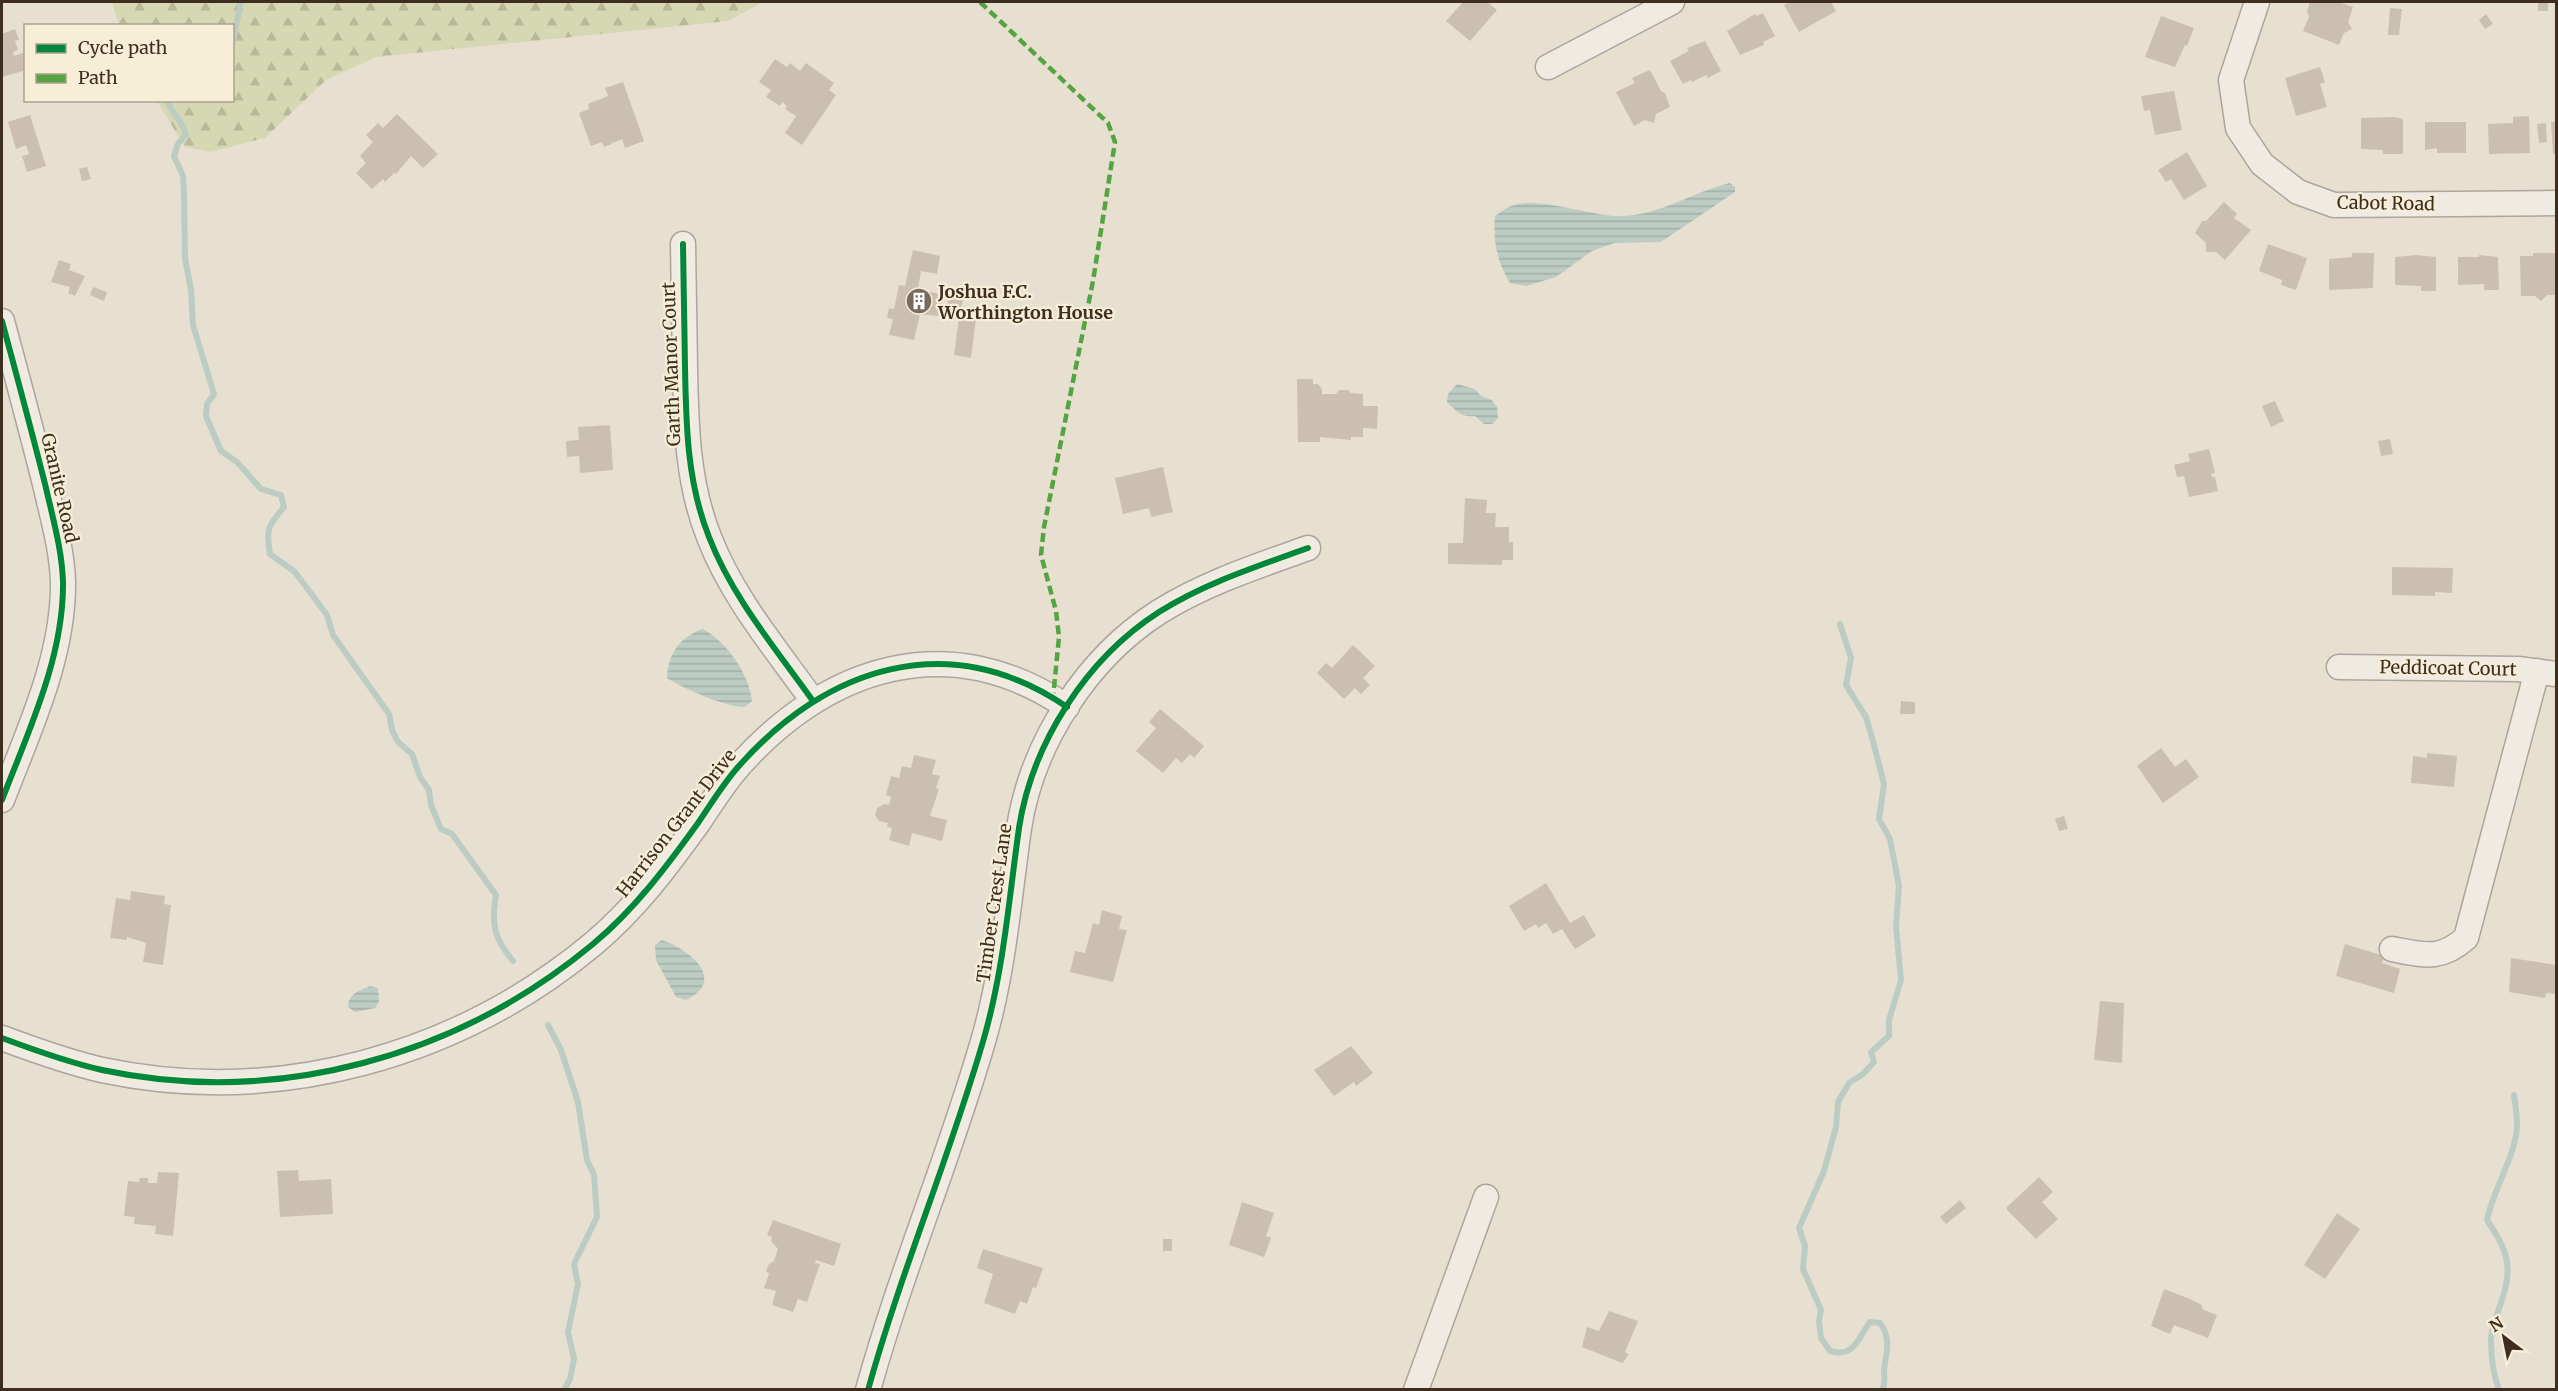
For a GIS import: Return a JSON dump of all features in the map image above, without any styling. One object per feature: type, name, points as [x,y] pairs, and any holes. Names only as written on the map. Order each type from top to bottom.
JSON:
[{"type":"street","points":[[1548,67],[1672,2]]},
{"type":"street","name":"Cabot Road","points":[[2257,2],[2231,80],[2238,128],[2262,164],[2298,192],[2334,205],[2556,203]]},
{"type":"street","name":"Garth Manor Court","points":[[683,244],[686,432],[692,476],[702,517],[715,552],[736,591],[813,701]]},
{"type":"street","name":"Granite Road","points":[[2,321],[36,446],[55,529],[63,582],[59,622],[49,672],[2,800]]},
{"type":"street","name":"Timber Crest Lane","points":[[867,1389],[984,1037],[1007,936],[1020,825],[1030,784],[1046,744],[1067,707],[1095,669],[1116,647],[1159,612],[1202,588],[1308,548]]},
{"type":"street","name":"Harrison Grant Drive","points":[[2,1038],[49,1056],[103,1070],[159,1078],[216,1081],[273,1079],[326,1071],[402,1052],[461,1029],[505,1007],[548,979],[595,942],[640,898],[672,860],[735,770],[775,729],[813,701],[844,684],[877,672],[914,666],[951,665],[982,668],[1015,677],[1067,707]]},
{"type":"street","name":"Peddicoat Court","points":[[2339,667],[2517,669],[2547,672]]},
{"type":"street","points":[[2392,949],[2426,955],[2452,951],[2466,938],[2547,672]]},
{"type":"street","points":[[1416,1389],[1486,1197]]},
{"type":"green space","points":[[112,2],[763,2],[728,21],[376,57],[326,80],[265,138],[211,152],[185,147],[158,102],[234,102],[234,24],[119,24]]},
{"type":"shaded area","points":[[1730,183],[1735,187],[1735,192],[1661,242],[1614,243],[1592,251],[1556,277],[1526,286],[1510,283],[1499,259],[1495,243],[1495,216],[1511,206],[1534,203],[1604,215],[1630,216],[1659,209]]},
{"type":"shaded area","points":[[1457,384],[1475,389],[1481,396],[1492,400],[1497,407],[1498,418],[1492,424],[1484,424],[1475,416],[1466,416],[1456,411],[1447,402],[1448,394]]},
{"type":"shaded area","points":[[703,629],[728,650],[742,670],[752,701],[745,707],[705,697],[667,678],[670,661],[676,648],[687,637]]},
{"type":"shaded area","points":[[662,940],[692,957],[704,974],[704,983],[698,992],[686,1000],[676,997],[656,960],[655,945]]},
{"type":"shaded area","points":[[370,986],[378,988],[379,1002],[375,1008],[355,1012],[348,1007],[352,996]]},
{"type":"building","points":[[1463,2],[1487,2],[1497,10],[1470,41],[1446,21]]},
{"type":"building","points":[[1790,2],[1831,2],[1836,11],[1799,32],[1784,5]]},
{"type":"building","points":[[2310,2],[2338,2],[2353,7],[2348,22],[2352,29],[2344,33],[2339,45],[2303,31],[2309,17],[2307,11]]},
{"type":"building","points":[[2538,2],[2548,2],[2548,11],[2538,11]]},
{"type":"building","points":[[2390,8],[2402,9],[2399,35],[2388,35]]},
{"type":"building","points":[[1763,13],[1775,36],[1763,42],[1764,45],[1740,55],[1727,31],[1755,14],[1757,16]]},
{"type":"building","points":[[2486,14],[2493,24],[2485,29],[2479,20]]},
{"type":"building","points":[[2161,16],[2194,28],[2175,67],[2145,57]]},
{"type":"building","points":[[15,29],[19,40],[15,41],[18,50],[13,52],[14,56],[24,53],[24,71],[2,77],[2,34]]},
{"type":"building","points":[[1705,41],[1721,71],[1708,78],[1706,75],[1683,84],[1670,61],[1689,51],[1687,48]]},
{"type":"building","points":[[775,59],[787,67],[790,63],[800,71],[806,63],[834,83],[829,90],[836,95],[802,145],[785,133],[796,116],[785,109],[787,106],[782,102],[780,106],[766,97],[771,90],[759,82]]},
{"type":"building","points":[[2320,67],[2325,82],[2320,84],[2327,107],[2296,116],[2285,78]]},
{"type":"building","points":[[1650,70],[1661,91],[1665,93],[1670,107],[1656,114],[1654,123],[1645,120],[1634,126],[1616,92],[1635,83],[1632,78]]},
{"type":"building","points":[[623,82],[644,141],[625,148],[622,139],[613,143],[611,140],[612,144],[604,147],[602,142],[591,146],[579,113],[589,109],[588,104],[608,96],[605,88]]},
{"type":"building","points":[[2174,91],[2182,130],[2155,135],[2150,110],[2144,111],[2141,96]]},
{"type":"building","points":[[397,114],[438,154],[423,168],[411,156],[396,174],[394,173],[385,182],[383,179],[372,189],[356,173],[366,163],[360,156],[373,142],[366,135],[378,123],[383,128]]},
{"type":"building","points":[[30,115],[46,166],[27,172],[22,156],[29,154],[26,145],[16,149],[8,122]]},
{"type":"building","points":[[2529,116],[2530,153],[2489,154],[2488,124],[2513,123],[2513,117]]},
{"type":"building","points":[[2395,117],[2403,119],[2403,154],[2383,154],[2383,150],[2361,149],[2361,118]]},
{"type":"building","points":[[2425,122],[2466,122],[2466,153],[2437,153],[2437,148],[2425,150]]},
{"type":"building","points":[[2551,122],[2556,122],[2556,154],[2553,154]]},
{"type":"building","points":[[2546,123],[2547,142],[2539,143],[2537,124]]},
{"type":"building","points":[[2187,152],[2207,186],[2184,200],[2171,179],[2166,182],[2158,170]]},
{"type":"building","points":[[87,167],[91,179],[82,181],[79,169]]},
{"type":"building","points":[[2224,202],[2237,214],[2234,218],[2251,230],[2225,260],[2216,252],[2206,252],[2206,243],[2195,233],[2202,221],[2206,221]]},
{"type":"building","points":[[2268,244],[2307,258],[2296,290],[2281,285],[2282,280],[2259,271]]},
{"type":"building","name":"Joshua F.C. Worthington House","points":[[913,250],[940,256],[937,274],[921,271],[918,289],[944,295],[939,316],[920,314],[914,340],[889,335],[893,319],[887,318],[889,308],[894,309],[899,285],[905,286]]},
{"type":"building","points":[[2352,253],[2374,253],[2373,288],[2329,290],[2329,259],[2352,257]]},
{"type":"building","points":[[2533,253],[2556,253],[2556,295],[2547,295],[2541,301],[2535,296],[2521,296],[2520,256],[2533,256]]},
{"type":"building","points":[[2416,255],[2436,257],[2436,291],[2421,291],[2421,286],[2395,285],[2395,257]]},
{"type":"building","points":[[2479,255],[2498,257],[2499,290],[2484,290],[2484,284],[2458,285],[2458,257],[2479,257]]},
{"type":"building","points":[[59,260],[71,264],[69,270],[85,276],[75,296],[68,293],[70,287],[51,282]]},
{"type":"building","points":[[93,287],[107,292],[104,301],[90,295]]},
{"type":"building","points":[[950,292],[964,295],[961,309],[947,307]]},
{"type":"building","points":[[959,317],[976,319],[971,358],[954,355]]},
{"type":"building","points":[[1297,379],[1313,379],[1313,384],[1318,384],[1322,389],[1322,394],[1336,394],[1339,390],[1348,390],[1351,393],[1363,394],[1363,406],[1378,406],[1377,429],[1363,428],[1363,437],[1351,437],[1351,440],[1320,437],[1320,442],[1298,442]]},
{"type":"building","points":[[2275,401],[2284,421],[2271,427],[2262,406]]},
{"type":"building","points":[[610,425],[613,470],[580,473],[579,456],[567,457],[566,441],[579,440],[578,427]]},
{"type":"building","points":[[2390,439],[2393,454],[2381,456],[2378,441]]},
{"type":"building","points":[[2209,449],[2215,473],[2211,474],[2215,477],[2218,491],[2189,497],[2184,476],[2177,477],[2174,465],[2190,461],[2188,454]]},
{"type":"building","points":[[1163,467],[1173,512],[1151,517],[1149,508],[1123,514],[1115,478]]},
{"type":"building","points":[[1465,498],[1487,500],[1486,513],[1496,513],[1495,527],[1509,527],[1509,542],[1513,542],[1513,560],[1502,560],[1502,565],[1448,564],[1448,543],[1463,543]]},
{"type":"building","points":[[2392,567],[2453,568],[2452,593],[2435,592],[2435,596],[2392,595]]},
{"type":"building","points":[[1353,645],[1375,666],[1363,678],[1370,685],[1361,694],[1355,688],[1344,699],[1317,673],[1326,663],[1332,668]]},
{"type":"building","points":[[1901,701],[1915,702],[1915,714],[1900,714]]},
{"type":"building","points":[[1160,709],[1204,746],[1194,758],[1190,754],[1182,763],[1176,758],[1163,773],[1136,751],[1156,728],[1149,722]]},
{"type":"building","points":[[2161,748],[2175,767],[2186,759],[2199,777],[2163,803],[2137,766]]},
{"type":"building","points":[[2427,753],[2457,756],[2454,787],[2411,783],[2413,756],[2427,758]]},
{"type":"building","points":[[914,755],[936,760],[932,774],[940,776],[936,788],[939,789],[930,816],[947,820],[942,841],[912,833],[909,846],[889,840],[892,828],[887,827],[888,823],[879,821],[875,815],[877,808],[885,804],[889,805],[891,797],[886,795],[891,776],[899,778],[902,766],[911,768]]},
{"type":"building","points":[[2064,816],[2068,829],[2059,831],[2055,819]]},
{"type":"building","points":[[1546,883],[1570,923],[1584,915],[1596,936],[1575,949],[1562,929],[1553,934],[1546,923],[1538,928],[1536,924],[1524,931],[1509,906]]},
{"type":"building","points":[[131,891],[165,896],[164,904],[171,905],[163,965],[143,962],[146,943],[127,937],[127,940],[110,938],[116,898],[130,900]]},
{"type":"building","points":[[1102,910],[1122,916],[1119,929],[1127,930],[1113,982],[1070,972],[1075,951],[1085,953],[1093,923],[1099,925]]},
{"type":"building","points":[[2345,944],[2384,956],[2382,963],[2400,969],[2394,993],[2336,976]]},
{"type":"building","points":[[2511,958],[2556,965],[2556,994],[2546,993],[2545,998],[2509,992]]},
{"type":"building","points":[[2100,1001],[2124,1003],[2122,1063],[2094,1060]]},
{"type":"building","points":[[1351,1046],[1373,1073],[1356,1086],[1354,1082],[1334,1096],[1314,1070]]},
{"type":"building","points":[[298,1170],[299,1181],[331,1179],[333,1214],[280,1217],[277,1171]]},
{"type":"building","points":[[158,1172],[179,1173],[173,1236],[155,1234],[156,1226],[134,1224],[135,1217],[124,1216],[128,1181],[139,1182],[140,1178],[148,1178],[148,1183],[157,1183]]},
{"type":"building","points":[[2039,1177],[2053,1192],[2042,1202],[2058,1219],[2036,1239],[2007,1210],[2007,1207]]},
{"type":"building","points":[[1960,1200],[1966,1208],[1946,1224],[1940,1217]]},
{"type":"building","points":[[1242,1202],[1274,1213],[1266,1236],[1271,1238],[1264,1257],[1229,1245]]},
{"type":"building","points":[[2337,1213],[2360,1229],[2325,1279],[2304,1265]]},
{"type":"building","points":[[773,1220],[841,1244],[834,1266],[816,1260],[815,1263],[820,1264],[807,1302],[798,1299],[793,1312],[772,1305],[776,1291],[764,1288],[769,1274],[766,1271],[769,1264],[774,1261],[778,1249],[771,1241],[772,1237],[767,1235]]},
{"type":"building","points":[[1163,1239],[1172,1239],[1172,1251],[1163,1251]]},
{"type":"building","points":[[983,1249],[1043,1268],[1027,1304],[1020,1301],[1015,1314],[984,1303],[993,1274],[977,1268]]},
{"type":"building","points":[[2164,1289],[2190,1299],[2202,1305],[2202,1309],[2217,1315],[2208,1338],[2174,1325],[2170,1334],[2151,1326]]},
{"type":"building","points":[[1609,1311],[1638,1321],[1625,1352],[1628,1354],[1622,1363],[1582,1347],[1587,1327],[1599,1331]]},
{"type":"waterway","points":[[234,35],[241,2]]},
{"type":"waterway","points":[[168,102],[186,134],[178,144],[174,156],[183,176],[185,258],[191,290],[193,325],[214,394],[207,404],[206,416],[221,451],[237,462],[261,489],[281,495],[284,507],[274,519],[268,533],[270,554],[295,572],[327,615],[333,635],[389,714],[392,730],[398,742],[412,754],[420,777],[429,790],[431,805],[441,829],[452,834],[496,895],[494,915],[496,931],[513,961]]},
{"type":"waterway","points":[[1840,624],[1851,658],[1846,685],[1866,717],[1884,784],[1879,819],[1890,839],[1899,886],[1896,926],[1901,980],[1889,1020],[1889,1036],[1871,1052],[1874,1062],[1863,1074],[1849,1083],[1838,1102],[1836,1127],[1824,1171],[1799,1228],[1805,1246],[1803,1269],[1821,1310],[1819,1321],[1821,1338],[1830,1351],[1845,1352],[1855,1345],[1870,1322],[1880,1323],[1887,1340],[1882,1390]]},
{"type":"waterway","points":[[548,1025],[561,1050],[578,1102],[587,1160],[594,1175],[597,1217],[574,1264],[578,1284],[568,1332],[574,1359],[570,1379],[564,1390]]},
{"type":"waterway","points":[[2499,1390],[2495,1378],[2491,1339],[2508,1273],[2502,1245],[2487,1220],[2516,1135],[2514,1095]]},
{"type":"marked path","points":[[980,2],[1108,123],[1115,142],[1093,281],[1044,527],[1041,555],[1056,611],[1059,637],[1053,698]]},
{"type":"cycle path","points":[[683,244],[687,431],[696,495],[709,537],[730,581],[742,602],[813,701]]},
{"type":"cycle path","points":[[2,321],[51,511],[59,546],[63,582],[62,610],[51,666],[43,694],[2,800]]},
{"type":"cycle path","points":[[868,1390],[895,1301],[984,1038],[1001,959],[1019,828],[1036,765],[1050,734],[1086,678],[1133,631],[1159,612],[1213,584],[1308,548]]},
{"type":"cycle path","points":[[2,1038],[89,1067],[168,1080],[233,1082],[298,1076],[362,1063],[424,1043],[484,1017],[540,983],[593,944],[650,887],[738,767],[773,732],[810,704],[850,683],[892,669],[935,664],[978,668],[1023,682],[1067,707]]},
{"type":"place","name":"Joshua F.C. Worthington House","points":[[919,301]]}]
